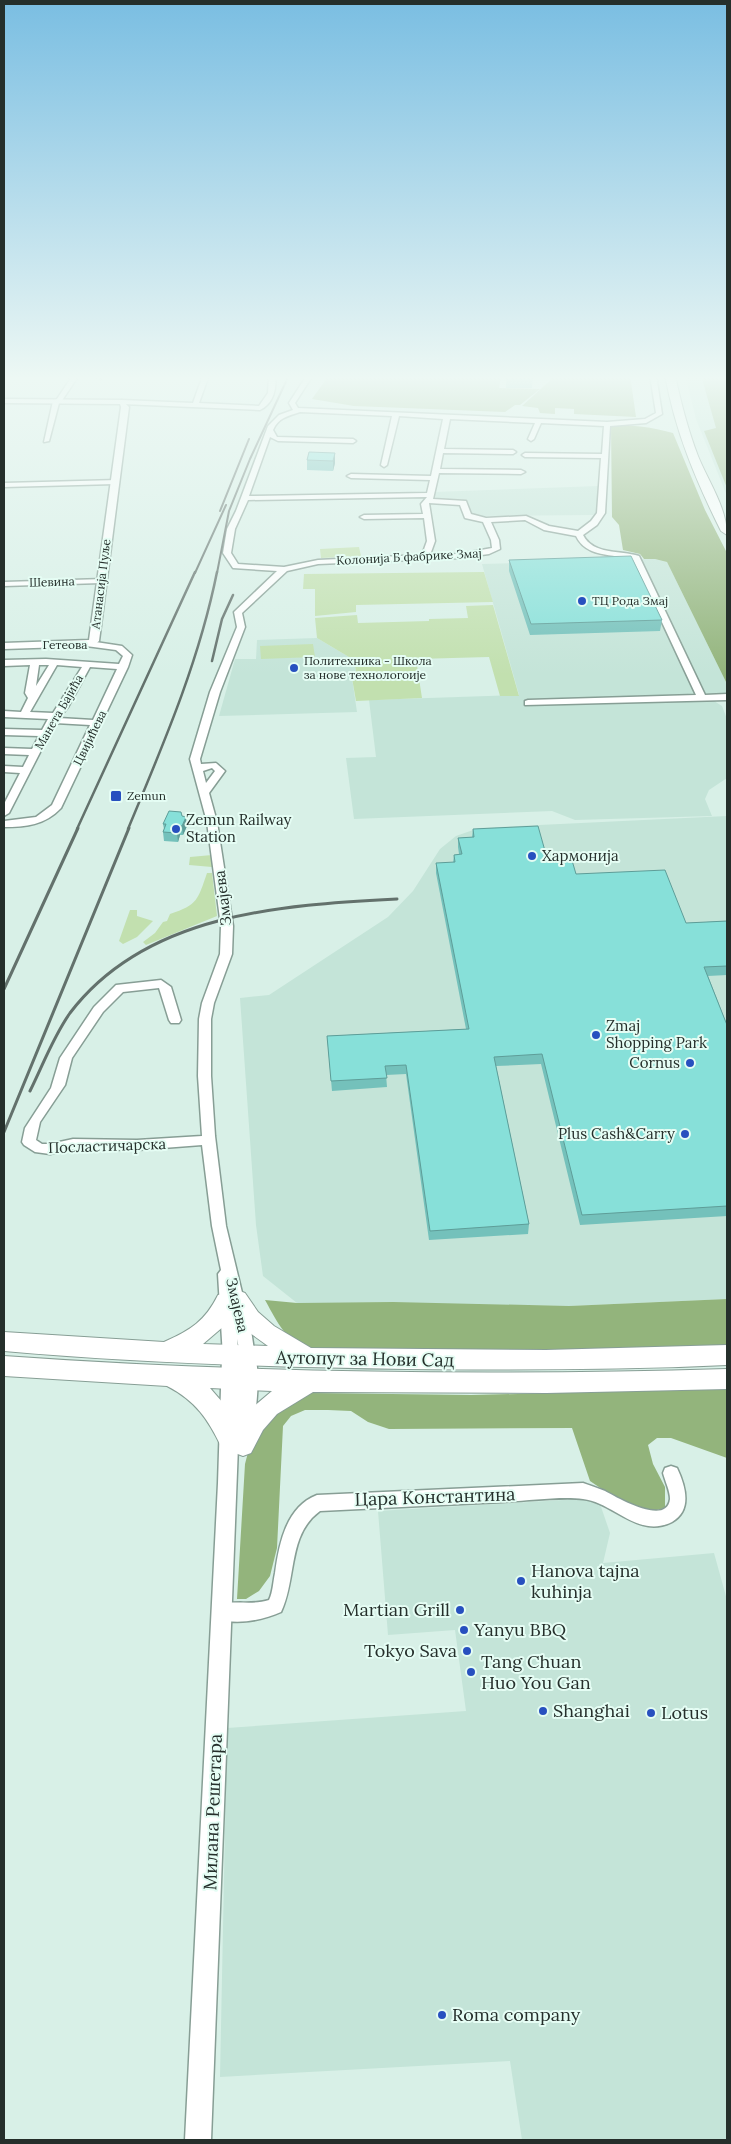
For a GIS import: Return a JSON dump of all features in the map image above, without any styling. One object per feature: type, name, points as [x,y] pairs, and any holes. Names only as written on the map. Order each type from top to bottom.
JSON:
[{"type":"highway","points":[[700,475],[727,531]]},
{"type":"highway","points":[[713,475],[727,509]]},
{"type":"main road","points":[[310,1382],[288,1392],[269,1405],[236,1443],[207,1398],[164,1365],[207,1331],[232,1300],[260,1328],[282,1344],[311,1358]]},
{"type":"main road","name":"Аутопут за Нови Сад","points":[[4,1342],[164,1365]]},
{"type":"main road","name":"Аутопут за Нови Сад","points":[[239,1368],[311,1358],[512,1360],[727,1355]]},
{"type":"main road","name":"Аутопут за Нови Сад","points":[[4,1366],[164,1365],[239,1368],[310,1382],[536,1384],[727,1379]]},
{"type":"street","name":"Атанасија Пуље","points":[[89,644],[93,642],[95,637],[115,475]]},
{"type":"street","points":[[253,475],[244,498],[430,498],[462,502],[468,516],[486,520],[526,518],[547,528],[579,534],[594,523],[601,513],[604,475]]},
{"type":"street","points":[[351,476],[390,475]]},
{"type":"street","points":[[426,557],[431,541],[426,504],[430,498],[434,475]]},
{"type":"street","points":[[4,485],[114,482]]},
{"type":"street","name":"Колонија Б фабрике Змај","points":[[244,498],[231,529],[227,548],[229,558],[234,565],[238,566],[284,569],[318,562],[468,555],[494,550],[495,540],[486,520]]},
{"type":"street","points":[[364,517],[428,516]]},
{"type":"street","points":[[579,534],[582,540],[594,549],[635,557],[701,697]]},
{"type":"street","name":"Змајева","points":[[239,1368],[232,1300],[224,1254],[210,1140],[205,1051],[206,1011],[222,966],[227,941],[217,852],[205,792],[195,759],[214,692],[241,627],[238,612],[284,569]]},
{"type":"street","name":"Шевина","points":[[4,584],[101,581]]},
{"type":"street","name":"Гетеова","points":[[4,646],[89,644],[119,648],[126,651]]},
{"type":"street","name":"Цвијићева","points":[[4,824],[42,820],[58,806],[124,667],[128,657],[126,651]]},
{"type":"street","points":[[4,663],[35,662],[124,667]]},
{"type":"street","points":[[32,697],[30,693],[35,662]]},
{"type":"street","points":[[25,714],[32,697],[37,693],[54,663]]},
{"type":"street","name":"Манета Бајића","points":[[4,813],[6,802],[27,770],[45,733],[87,665]]},
{"type":"street","points":[[528,703],[724,697]]},
{"type":"street","points":[[4,714],[25,714],[98,723]]},
{"type":"street","points":[[4,732],[45,733]]},
{"type":"street","points":[[4,751],[36,752]]},
{"type":"street","points":[[205,792],[212,780],[220,774],[220,769],[212,765],[200,772],[212,780]]},
{"type":"street","points":[[4,770],[27,770]]},
{"type":"street","name":"Посластичарска","points":[[175,1020],[166,987],[161,984],[120,988],[114,991],[97,1012],[66,1058],[57,1088],[32,1127],[30,1142],[40,1149],[50,1149],[74,1144],[137,1145],[210,1140]]},
{"type":"street","name":"Милана Решетара","points":[[198,2140],[228,1483],[236,1443],[239,1368]]},
{"type":"street","name":"Цара Константина","points":[[222,1612],[261,1611],[275,1606],[279,1598],[294,1528],[304,1511],[317,1503],[583,1491],[597,1494],[622,1509],[643,1518],[652,1519],[668,1515],[677,1506],[678,1497],[671,1473]]},
{"type":"shaded area","points":[[719,475],[727,475],[727,496]]},
{"type":"shaded area","points":[[599,486],[597,513],[593,515],[471,516],[465,501],[438,501],[435,500],[434,496],[434,492]]},
{"type":"shaded area","points":[[655,559],[667,562],[727,684],[727,700],[714,701],[722,706],[727,719],[727,778],[709,790],[705,799],[712,816],[575,820],[552,811],[354,819],[346,758],[376,757],[369,700],[519,695],[482,564]]},
{"type":"shaded area","name":"Политехника - Школа за нове технологоије","points":[[317,638],[354,660],[357,677],[352,678],[357,712],[219,716],[235,659],[256,659],[257,640]]},
{"type":"shaded area","name":"Zmaj Shopping Park","points":[[727,816],[727,1299],[569,1306],[297,1303],[263,1276],[256,1225],[240,998],[269,995],[388,917],[413,891],[440,849],[456,836],[479,828]]},
{"type":"shaded area","points":[[598,1498],[610,1533],[603,1563],[714,1553],[727,1600],[727,2140],[522,2140],[510,2061],[220,2077],[227,1728],[466,1711],[455,1630],[388,1635],[378,1511]]},
{"type":"green space","points":[[612,475],[690,475],[705,510],[727,553],[727,684],[667,562],[644,559],[640,554],[623,550],[619,525],[612,517]]},
{"type":"green space","points":[[722,475],[727,475],[727,488]]},
{"type":"green space","points":[[359,547],[361,556],[321,558],[320,549]]},
{"type":"green space","points":[[484,572],[493,602],[356,605],[356,612],[315,616],[315,589],[303,589],[304,574]]},
{"type":"green space","points":[[493,605],[519,696],[500,696],[489,657],[416,659],[422,698],[356,701],[352,678],[357,677],[354,660],[317,638],[315,618],[357,615],[358,623],[429,621],[429,619],[468,618],[466,606]]},
{"type":"green space","points":[[313,644],[315,657],[261,659],[260,646]]},
{"type":"green space","points":[[212,855],[212,867],[189,865],[190,857]]},
{"type":"green space","points":[[207,873],[212,873],[217,916],[146,945],[143,942],[155,933],[163,922],[167,921],[170,914],[192,904],[196,900]]},
{"type":"green space","points":[[130,910],[137,910],[137,916],[153,921],[137,937],[123,944],[119,941]]},
{"type":"green space","points":[[727,1299],[727,1347],[492,1351],[343,1351],[303,1346],[285,1333],[265,1300],[297,1303],[393,1302],[569,1306]]},
{"type":"green space","points":[[727,1389],[727,1458],[671,1438],[657,1438],[648,1445],[653,1464],[665,1487],[665,1508],[653,1511],[639,1510],[621,1502],[590,1481],[572,1428],[389,1429],[368,1422],[351,1411],[305,1410],[291,1416],[283,1426],[277,1548],[270,1576],[259,1591],[246,1599],[237,1599],[245,1464],[253,1433],[267,1417],[312,1393],[471,1395]]},
{"type":"building","name":"ТЦ Рода Змај","points":[[631,556],[662,620],[531,624],[509,560]]},
{"type":"building","points":[[169,811],[181,812],[182,816],[186,817],[182,826],[179,826],[177,833],[163,832],[166,824],[163,824]]},
{"type":"building","name":"Zmaj Shopping Park","points":[[538,826],[547,858],[571,857],[576,874],[665,870],[686,923],[727,921],[727,966],[704,967],[727,1025],[727,1206],[582,1215],[542,1054],[494,1057],[529,1224],[430,1231],[406,1065],[385,1066],[387,1078],[331,1081],[327,1036],[469,1029],[436,863],[455,862],[454,855],[462,854],[458,838],[474,837],[473,829]]},
{"type":"railway","points":[[220,511],[234,475]]},
{"type":"railway","points":[[217,573],[229,511],[244,475]]},
{"type":"railway","points":[[195,573],[226,505]]},
{"type":"railway","points":[[77,829],[195,572]]},
{"type":"railway","points":[[128,829],[179,703],[200,638],[217,572]]},
{"type":"railway","points":[[212,661],[222,619],[233,595]]},
{"type":"railway","points":[[4,989],[78,828]]},
{"type":"railway","points":[[4,1132],[129,828]]},
{"type":"railway","points":[[30,1091],[53,1041],[70,1013],[101,980],[137,954],[177,935],[219,921],[263,911],[308,905],[397,899]]},
{"type":"place","name":"ТЦ Рода Змај","points":[[582,601]]},
{"type":"place","name":"Политехника - Школа за нове технологоије","points":[[294,668]]},
{"type":"place","name":"Zemun","points":[[116,796]]},
{"type":"place","name":"Zemun Railway Station","points":[[176,829]]},
{"type":"place","name":"Хармонија","points":[[532,856]]},
{"type":"place","name":"Zmaj Shopping Park","points":[[596,1035]]},
{"type":"place","name":"Cornus","points":[[690,1063]]},
{"type":"place","name":"Plus Cash&Carry","points":[[685,1134]]},
{"type":"place","name":"Hanova tajna kuhinja","points":[[521,1581]]},
{"type":"place","name":"Martian Grill","points":[[460,1610]]},
{"type":"place","name":"Yanyu BBQ","points":[[464,1630]]},
{"type":"place","name":"Tokyo Sava","points":[[467,1651]]},
{"type":"place","name":"Tang Chuan Huo You Gan","points":[[471,1672]]},
{"type":"place","name":"Shanghai","points":[[543,1711]]},
{"type":"place","name":"Lotus","points":[[651,1713]]},
{"type":"place","name":"Roma company","points":[[442,2015]]}]
